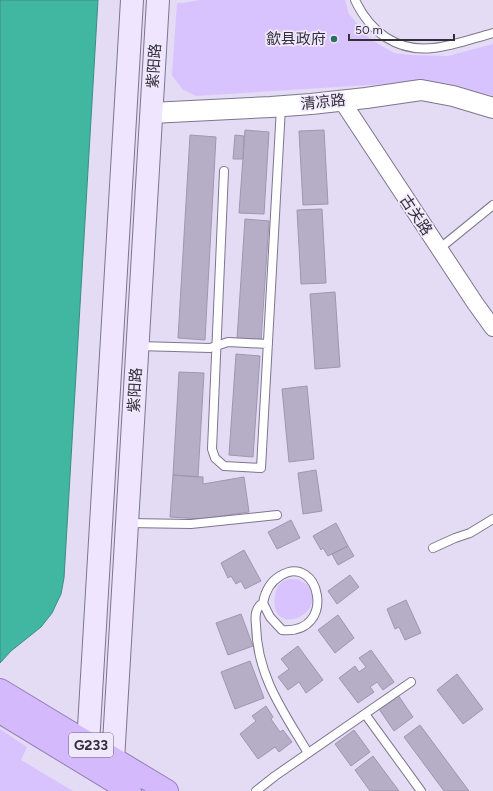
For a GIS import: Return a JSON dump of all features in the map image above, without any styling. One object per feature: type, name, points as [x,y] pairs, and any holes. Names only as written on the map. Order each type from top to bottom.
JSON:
[{"type":"highway","name":"G233","points":[[5,704],[89,744],[167,791]]},
{"type":"highway","name":"G233","points":[[5,704],[87,765],[130,791]]},
{"type":"main road","name":"紫阳路","points":[[87,765],[132,0]]},
{"type":"main road","name":"紫阳路","points":[[112,780],[158,0]]},
{"type":"street","name":"清凉路","points":[[151,113],[281,107],[342,101],[421,90],[453,96],[493,108]]},
{"type":"street","name":"古关路","points":[[342,101],[439,249],[493,328]]},
{"type":"lane","points":[[355,0],[373,28],[389,39],[411,48],[434,48],[493,32]]},
{"type":"lane","points":[[224,171],[212,449],[215,458],[224,466],[261,468],[281,107]]},
{"type":"lane","points":[[439,249],[493,205]]},
{"type":"lane","points":[[137,346],[210,348],[228,342],[268,344]]},
{"type":"lane","points":[[127,523],[191,524],[276,515]]},
{"type":"lane","points":[[433,548],[470,533],[493,519]]},
{"type":"lane","points":[[297,571],[308,577],[318,593],[318,606],[312,618],[307,624],[295,630],[282,630],[270,617],[264,604],[264,596],[271,583],[276,578],[290,572],[297,571]]},
{"type":"lane","points":[[264,604],[258,608],[255,614],[261,664],[275,699],[308,753]]},
{"type":"lane","points":[[256,791],[411,682]]},
{"type":"lane","points":[[365,714],[421,791]]},
{"type":"shaded area","points":[[0,0],[98,0],[64,578],[61,594],[52,613],[41,627],[11,651],[0,663]]},
{"type":"shaded area","name":"歙县政府","points":[[200,0],[345,0],[349,14],[370,39],[394,53],[448,56],[493,44],[493,98],[445,83],[385,84],[196,96],[182,89],[172,75],[177,3]]},
{"type":"shaded area","points":[[290,579],[298,579],[308,585],[312,596],[311,606],[305,614],[297,618],[288,619],[280,616],[275,609],[275,596],[276,589],[280,584]]},
{"type":"shaded area","points":[[0,729],[27,747],[21,760],[73,791],[0,791]]},
{"type":"building","points":[[245,130],[269,132],[264,214],[239,213]]},
{"type":"building","points":[[324,130],[328,204],[303,205],[299,131]]},
{"type":"building","points":[[190,135],[216,137],[205,340],[178,338]]},
{"type":"building","points":[[235,135],[244,136],[243,159],[233,159]]},
{"type":"building","points":[[322,209],[326,283],[301,284],[297,210]]},
{"type":"building","points":[[245,219],[269,221],[261,341],[237,339]]},
{"type":"building","points":[[335,292],[340,367],[315,369],[310,294]]},
{"type":"building","points":[[236,354],[260,356],[253,457],[229,455]]},
{"type":"building","points":[[179,372],[204,373],[198,477],[173,475]]},
{"type":"building","points":[[307,386],[314,459],[289,462],[282,389]]},
{"type":"building","points":[[316,470],[322,511],[303,514],[298,473]]},
{"type":"building","points":[[173,475],[203,477],[203,484],[244,477],[249,512],[201,519],[170,517]]},
{"type":"building","points":[[291,520],[300,538],[277,549],[268,532]]},
{"type":"building","points":[[336,523],[348,546],[328,556],[323,548],[321,550],[313,536]]},
{"type":"building","points":[[348,546],[354,556],[338,565],[332,554]]},
{"type":"building","points":[[244,550],[261,581],[245,589],[241,581],[236,584],[231,576],[228,578],[221,563]]},
{"type":"building","points":[[350,575],[359,587],[337,604],[328,591]]},
{"type":"building","points":[[406,600],[421,633],[405,640],[399,627],[395,629],[387,609]]},
{"type":"building","points":[[241,614],[253,646],[228,655],[216,623]]},
{"type":"building","points":[[338,615],[354,638],[335,653],[318,630]]},
{"type":"building","points":[[298,646],[323,680],[306,693],[299,682],[288,690],[278,677],[289,669],[281,659]]},
{"type":"building","points":[[371,650],[394,682],[383,690],[377,682],[370,687],[374,692],[358,703],[339,678],[355,666],[359,672],[366,667],[359,658]]},
{"type":"building","points":[[250,661],[264,698],[235,709],[221,672]]},
{"type":"building","points":[[457,674],[483,709],[463,724],[437,690]]},
{"type":"building","points":[[398,695],[413,717],[394,731],[379,709]]},
{"type":"building","points":[[266,706],[273,717],[271,719],[280,732],[283,730],[292,742],[279,752],[275,747],[258,759],[240,734],[256,721],[252,716]]},
{"type":"building","points":[[420,725],[469,791],[444,791],[404,737]]},
{"type":"building","points":[[354,730],[370,752],[351,766],[335,744]]},
{"type":"building","points":[[373,756],[399,791],[370,791],[355,770]]},
{"type":"place","name":"歙县政府","points":[[334,39]]}]
